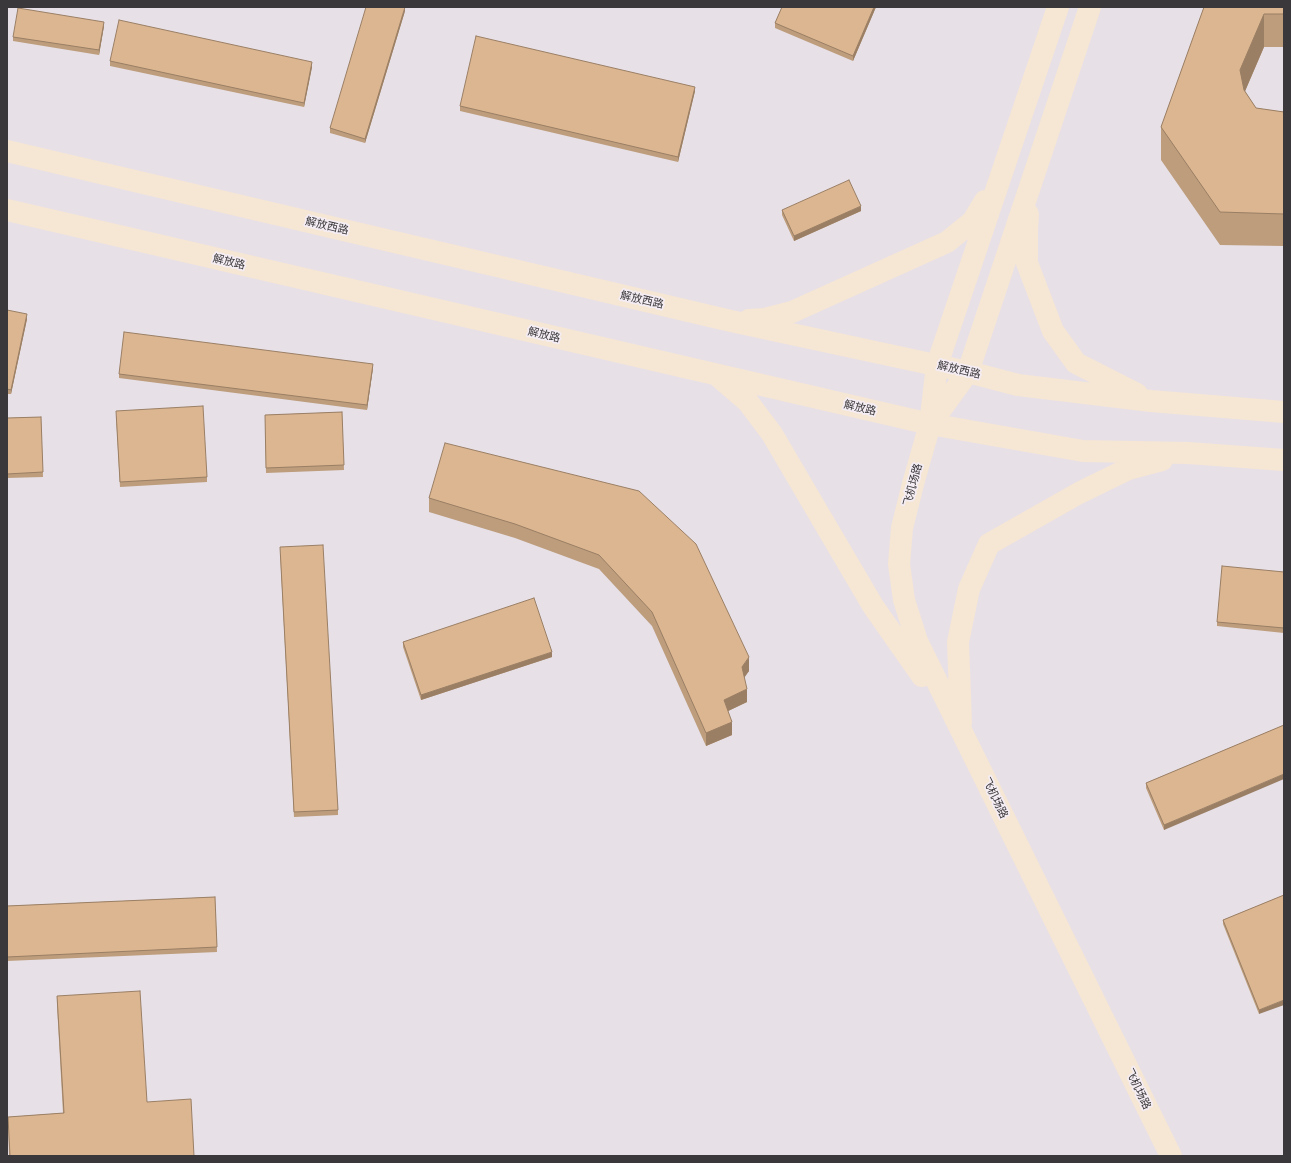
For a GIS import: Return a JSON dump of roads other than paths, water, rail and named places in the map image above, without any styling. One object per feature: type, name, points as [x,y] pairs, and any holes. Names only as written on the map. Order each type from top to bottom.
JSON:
[{"type":"main road","points":[[930,424],[937,365],[1058,7]]},
{"type":"main road","points":[[930,424],[968,372],[1090,7]]},
{"type":"main road","name":"解放西路","points":[[7,151],[731,321],[937,365],[1018,385],[1151,401],[1284,412]]},
{"type":"main road","points":[[731,321],[765,319],[792,312],[947,242],[973,221],[1002,174]]},
{"type":"main road","points":[[1030,186],[1027,230],[1027,262],[1053,331],[1076,363],[1151,401]]},
{"type":"main road","name":"解放路","points":[[7,210],[930,424],[1083,451],[1188,453]]},
{"type":"main road","points":[[717,374],[748,402],[772,434],[873,606],[962,732]]},
{"type":"main road","name":"飞机场路","points":[[930,424],[902,528],[899,564],[904,600],[917,641],[1171,1156]]},
{"type":"main road","points":[[962,732],[958,642],[969,589],[990,544],[1079,493],[1128,469],[1188,453],[1284,460]]}]
